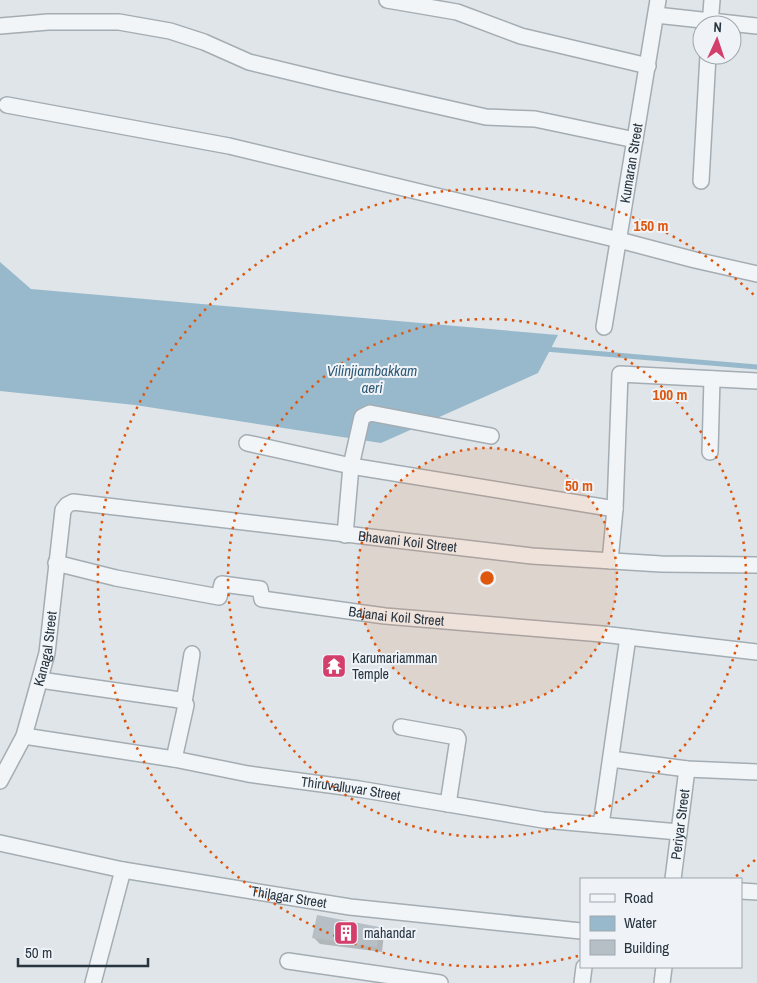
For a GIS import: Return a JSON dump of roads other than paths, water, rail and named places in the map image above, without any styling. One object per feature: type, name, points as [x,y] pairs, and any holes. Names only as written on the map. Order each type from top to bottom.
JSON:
[{"type":"street","points":[[387,0],[457,12],[521,36],[648,66]]},
{"type":"street","points":[[711,15],[712,0]]},
{"type":"street","points":[[657,7],[692,18]]},
{"type":"street","name":"Kumaran Street","points":[[604,327],[657,7]]},
{"type":"street","points":[[0,26],[48,22],[119,22],[170,31],[204,42],[249,62],[336,83],[486,116],[535,119],[634,140]]},
{"type":"street","points":[[742,25],[757,26]]},
{"type":"street","points":[[701,181],[707,65]]},
{"type":"street","points":[[7,105],[229,146],[757,274]]},
{"type":"street","points":[[610,561],[615,509],[620,374],[757,381]]},
{"type":"street","points":[[710,452],[712,379]]},
{"type":"street","points":[[345,535],[351,466],[362,417],[370,413],[491,436]]},
{"type":"street","points":[[247,443],[351,466],[615,509]]},
{"type":"street","name":"Bhavani Koil Street","points":[[63,510],[73,502],[532,556],[661,564],[757,565]]},
{"type":"street","name":"Kanagal Street","points":[[0,781],[4,762],[24,736],[47,653],[63,510]]},
{"type":"street","name":"Bajanai Koil Street","points":[[56,563],[116,578],[220,597],[222,584],[260,589],[262,599],[385,616],[628,637],[757,652]]},
{"type":"street","points":[[601,825],[628,637]]},
{"type":"street","points":[[174,759],[186,705],[184,702],[192,654]]},
{"type":"street","points":[[40,680],[184,702]]},
{"type":"street","points":[[401,728],[457,737],[448,804]]},
{"type":"street","name":"Thiruvalluvar Street","points":[[24,736],[174,759],[248,774],[543,820],[679,832]]},
{"type":"street","points":[[610,759],[687,769],[757,772]]},
{"type":"street","name":"Periyar Street","points":[[673,878],[687,769]]},
{"type":"street","name":"Thilagar Street","points":[[0,843],[123,870],[350,907],[580,931]]},
{"type":"street","points":[[93,983],[123,870]]},
{"type":"street","points":[[742,891],[757,892]]},
{"type":"street","points":[[288,961],[440,983]]},
{"type":"street","points":[[582,983],[584,968]]},
{"type":"street","points":[[662,983],[664,968]]},
{"type":"water","name":"Vilinjiambakkam aeri","points":[[0,262],[31,289],[558,335],[538,373],[381,443],[135,405],[0,391]]},
{"type":"waterway","points":[[545,349],[757,367]]},
{"type":"place","name":"Karumariamman Temple","points":[[334,666]]},
{"type":"place","name":"mahandar","points":[[346,933]]}]
